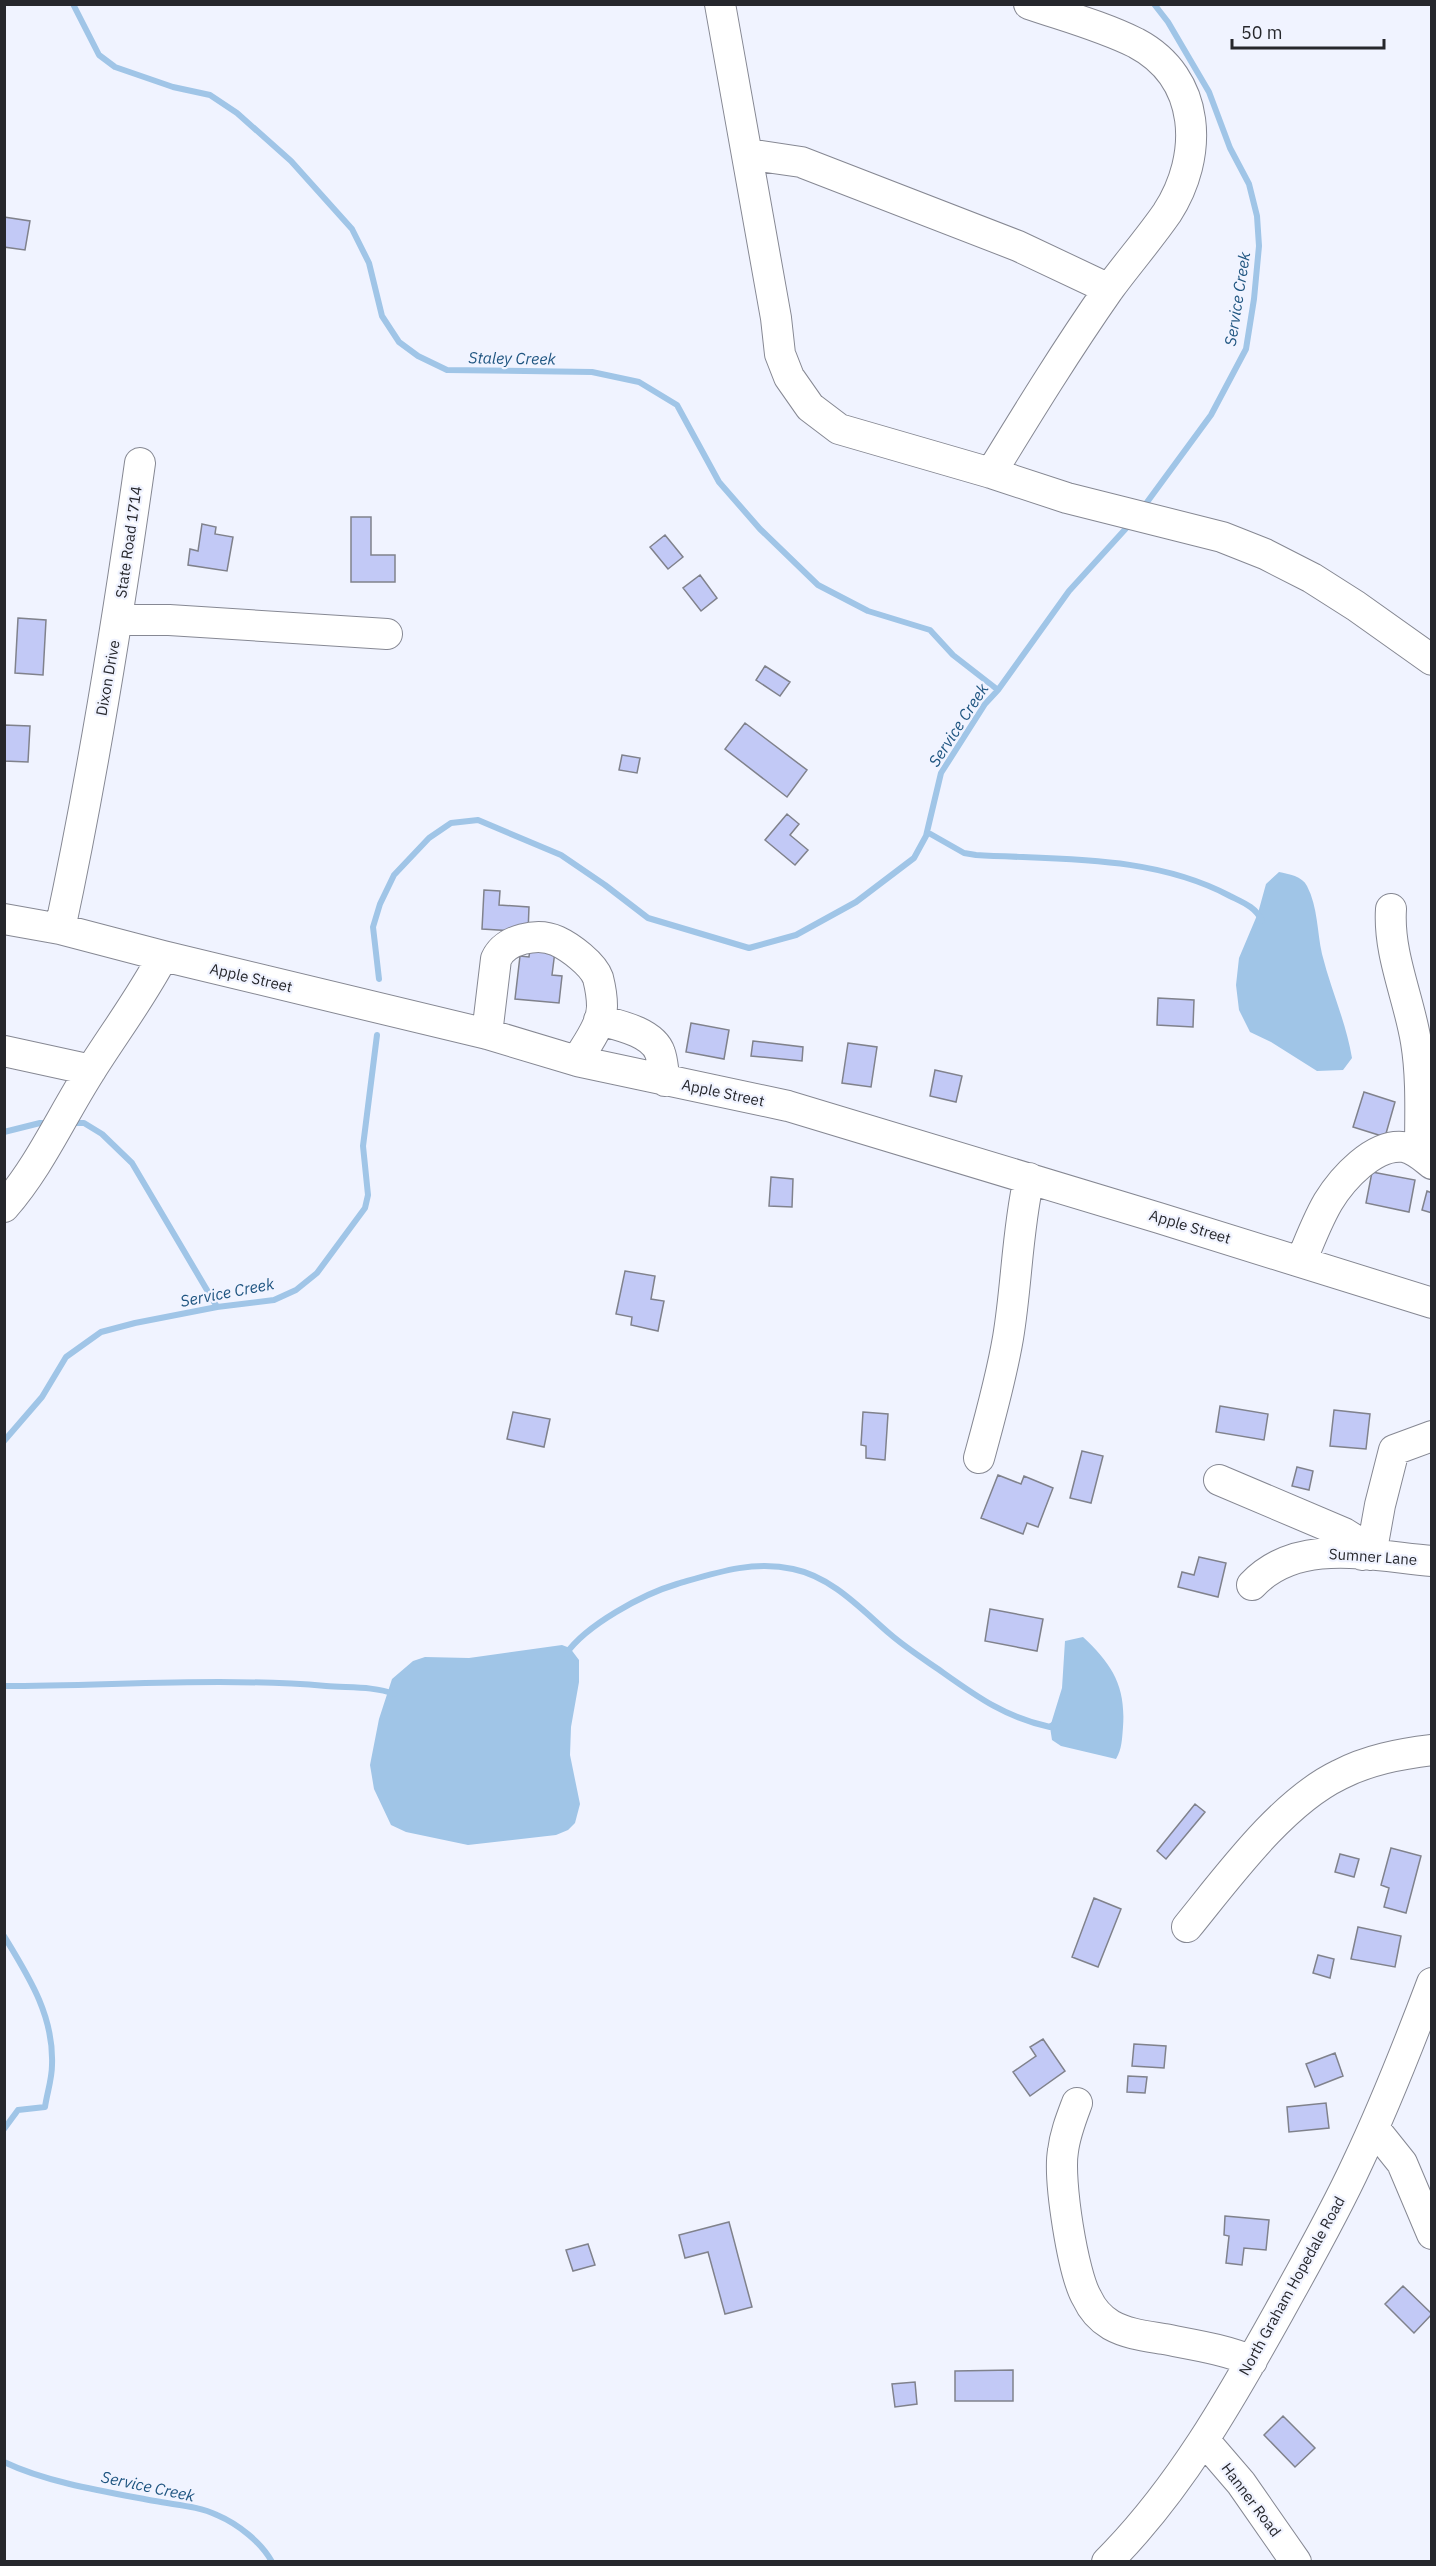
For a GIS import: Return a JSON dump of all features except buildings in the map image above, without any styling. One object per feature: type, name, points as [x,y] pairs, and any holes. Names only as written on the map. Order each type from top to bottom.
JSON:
[{"type":"street","points":[[720,4],[776,318],[780,354],[789,377],[810,407],[838,429],[991,473],[1067,498],[1222,537],[1265,554],[1312,578],[1356,606],[1431,660]]},
{"type":"street","points":[[991,473],[1041,392],[1109,290],[1167,212],[1185,177],[1191,147],[1190,114],[1182,92],[1171,73],[1155,57],[1136,44],[1081,21],[1029,4]]},
{"type":"street","points":[[747,154],[801,162],[1018,246],[1109,290]]},
{"type":"street","name":"State Road 1714","points":[[118,620],[140,463]]},
{"type":"street","name":"Dixon Drive","points":[[60,929],[118,620],[169,620],[387,634]]},
{"type":"street","points":[[1390,909],[1395,950],[1418,1061],[1426,1159]]},
{"type":"street","name":"Apple Street","points":[[4,919],[60,929],[486,1034],[577,1061],[788,1106],[1431,1303]]},
{"type":"street","points":[[486,1034],[496,959],[500,950],[520,939],[556,940],[584,961],[598,977],[602,1007],[599,1020],[577,1061]]},
{"type":"street","points":[[4,1207],[44,1151],[91,1070],[141,996],[163,956]]},
{"type":"street","points":[[599,1020],[628,1028],[654,1045],[660,1051],[665,1081]]},
{"type":"street","points":[[4,1051],[91,1070]]},
{"type":"street","points":[[1301,1262],[1329,1201],[1348,1177],[1372,1155],[1405,1147],[1426,1159]]},
{"type":"street","points":[[979,1458],[997,1394],[1008,1336],[1021,1214],[1029,1178]]},
{"type":"street","points":[[1366,1555],[1394,1450],[1431,1436]]},
{"type":"street","points":[[1219,1480],[1344,1533],[1360,1543],[1366,1555]]},
{"type":"street","name":"Sumner Lane","points":[[1252,1584],[1278,1564],[1297,1557],[1334,1552],[1431,1562]]},
{"type":"street","points":[[1187,1927],[1228,1876],[1280,1819],[1317,1788],[1337,1775],[1368,1762],[1400,1754],[1431,1750]]},
{"type":"street","name":"North Graham Hopedale Road","points":[[1107,2562],[1159,2504],[1204,2440],[1252,2361],[1323,2231],[1374,2128],[1407,2050],[1431,1983]]},
{"type":"street","points":[[1077,2103],[1062,2152],[1062,2184],[1080,2280],[1086,2297],[1096,2312],[1110,2324],[1126,2332],[1228,2351],[1252,2361]]},
{"type":"street","points":[[1374,2128],[1402,2163],[1431,2234]]},
{"type":"street","name":"Hanner Road","points":[[1204,2440],[1241,2483],[1296,2562]]},
{"type":"water","points":[[1279,872],[1302,880],[1311,894],[1322,954],[1352,1058],[1343,1070],[1317,1071],[1271,1042],[1250,1032],[1239,1010],[1236,985],[1239,958],[1258,913],[1266,884]]},
{"type":"water","points":[[1083,1637],[1109,1667],[1122,1699],[1121,1748],[1116,1759],[1061,1746],[1052,1740],[1050,1727],[1062,1688],[1065,1641]]},
{"type":"water","points":[[562,1645],[570,1648],[579,1660],[579,1682],[571,1727],[570,1755],[580,1804],[575,1823],[568,1830],[556,1835],[468,1845],[406,1832],[391,1825],[374,1789],[370,1765],[379,1719],[392,1679],[413,1661],[425,1657],[469,1658]]},
{"type":"waterway","name":"Staley Creek","points":[[73,4],[99,55],[115,67],[173,87],[210,95],[237,113],[291,161],[352,229],[369,263],[382,316],[399,342],[418,356],[447,370],[592,372],[639,382],[677,405],[719,482],[760,529],[818,585],[868,611],[930,630],[953,655],[998,690]]},
{"type":"waterway","name":"Service Creek","points":[[1142,509],[1211,415],[1246,349],[1259,246],[1257,216],[1249,184],[1230,148],[1209,92],[1168,22],[1154,4]]},
{"type":"waterway","name":"Service Creek","points":[[379,979],[373,927],[380,904],[394,875],[429,838],[451,823],[478,820],[561,855],[648,918],[749,948],[796,935],[856,902],[914,858],[926,836],[941,773],[985,704],[998,690],[1069,591],[1130,524]]},
{"type":"waterway","points":[[927,832],[964,853],[1106,862],[1170,873],[1201,883],[1244,903],[1256,912],[1262,921]]},
{"type":"waterway","name":"Service Creek","points":[[4,1441],[42,1397],[66,1357],[101,1332],[217,1307],[274,1300],[296,1290],[317,1273],[365,1208],[368,1195],[363,1146],[377,1035]]},
{"type":"waterway","points":[[4,1132],[40,1123],[51,1123]]},
{"type":"waterway","points":[[70,1123],[84,1123],[102,1134],[132,1163],[217,1307]]},
{"type":"waterway","points":[[566,1654],[587,1632],[601,1622],[632,1603],[663,1589],[734,1569],[763,1566],[793,1569],[833,1586],[908,1648],[991,1704],[1018,1718],[1034,1723],[1050,1727],[1057,1722]]},
{"type":"waterway","points":[[4,1686],[246,1682],[360,1688],[394,1694]]},
{"type":"waterway","name":"Service Creek","points":[[4,1936],[38,1998],[52,2047],[51,2076],[45,2107],[18,2110],[4,2129]]},
{"type":"waterway","name":"Service Creek","points":[[4,2462],[39,2476],[78,2486],[210,2512],[233,2523],[248,2534],[262,2547],[272,2562]]}]
